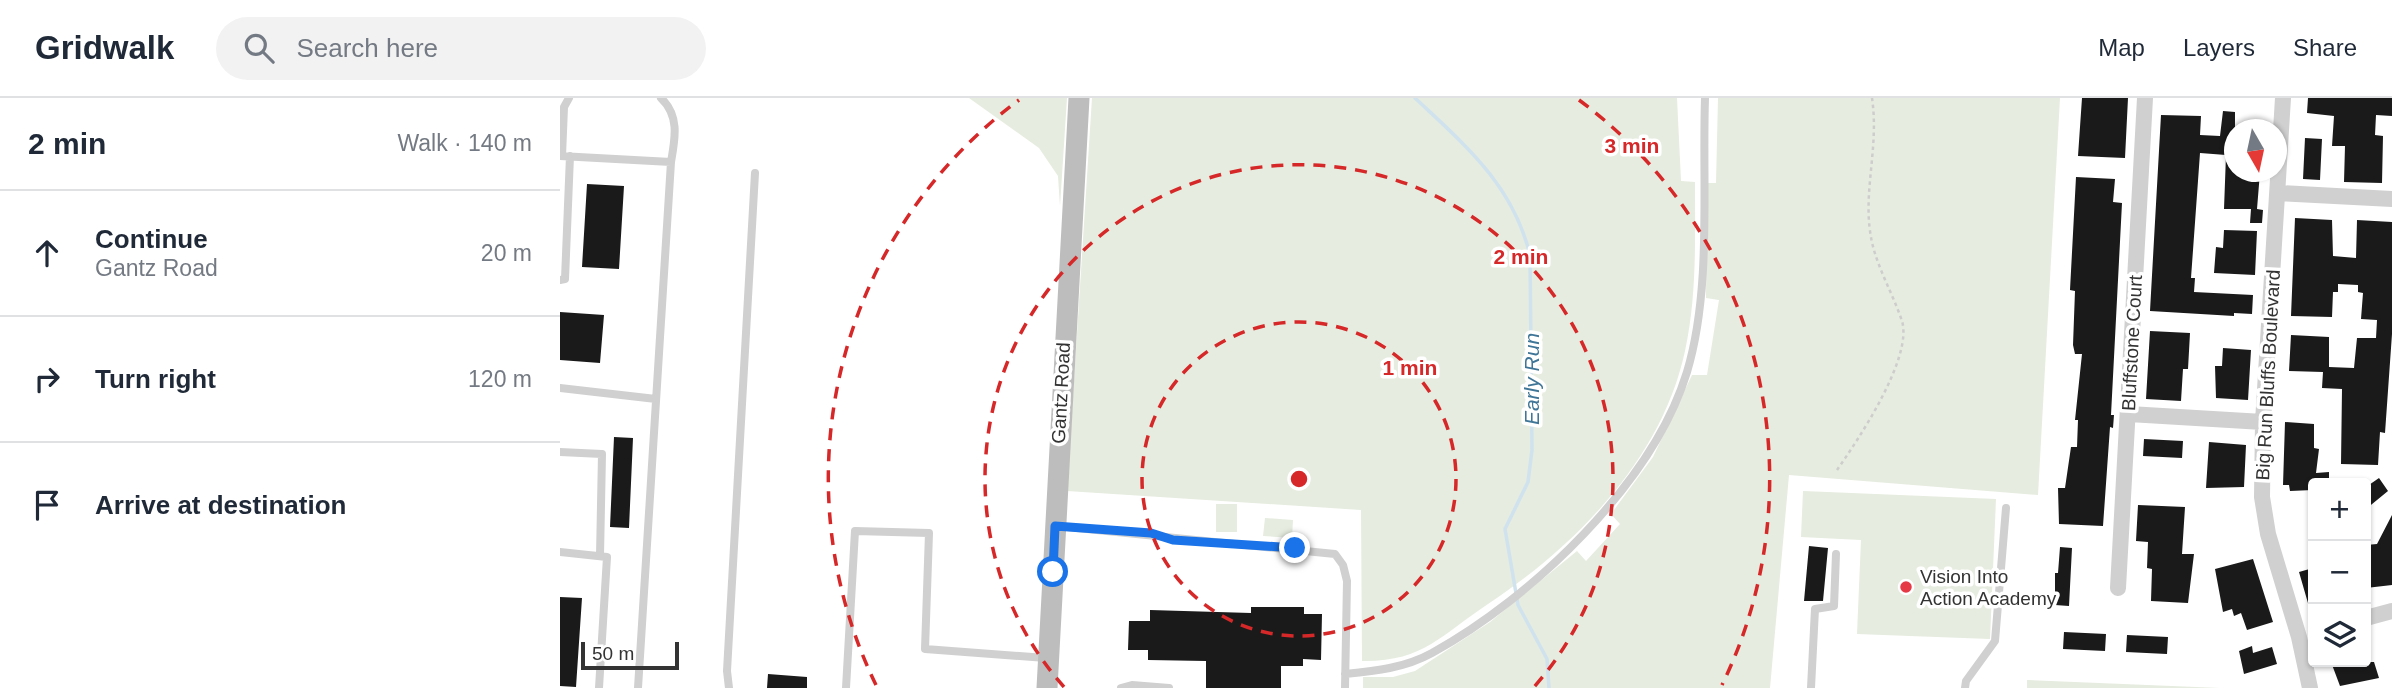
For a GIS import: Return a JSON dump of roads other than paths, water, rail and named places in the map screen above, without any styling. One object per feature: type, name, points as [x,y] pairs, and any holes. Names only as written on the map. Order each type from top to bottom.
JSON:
[{"type":"main road","name":"Gantz Road","points":[[1047,688],[1079,98]]},
{"type":"street","name":"Bluffstone Court","points":[[2118,589],[2145,98]]},
{"type":"street","name":"Big Run Bluffs Boulevard","points":[[2283,98],[2263,422],[2262,497],[2268,534],[2306,635],[2310,688]]},
{"type":"street","points":[[2279,193],[2392,199]]},
{"type":"street","points":[[2129,414],[2263,422]]},
{"type":"street","points":[[2371,617],[2392,611]]},
{"type":"lane","points":[[560,280],[565,279],[564,107],[569,98]]},
{"type":"lane","points":[[638,688],[671,162],[676,130],[670,106],[661,98]]},
{"type":"lane","points":[[1345,674],[1382,671],[1432,654],[1527,589],[1605,510],[1646,457],[1668,417],[1686,372],[1701,298],[1705,98]]},
{"type":"lane","points":[[564,156],[671,162]]},
{"type":"lane","points":[[729,688],[727,671],[738,444],[755,173]]},
{"type":"lane","points":[[560,388],[656,399]]},
{"type":"lane","points":[[560,452],[602,454],[600,556]]},
{"type":"lane","points":[[1965,688],[1966,681],[1996,641],[2006,508]]},
{"type":"lane","points":[[1055,526],[1335,554],[1343,565],[1347,582],[1345,688]]},
{"type":"lane","points":[[846,688],[855,531],[929,533],[925,649],[1050,658]]},
{"type":"lane","points":[[560,552],[607,557],[599,688]]},
{"type":"lane","points":[[1811,688],[1815,609],[1833,606],[1836,554]]},
{"type":"lane","points":[[1121,688],[1132,685],[1169,688]]},
{"type":"waterway","name":"Early Run","points":[[1415,98],[1469,150],[1500,187],[1522,230],[1530,255],[1532,450],[1528,482],[1505,529],[1518,605],[1547,659],[1549,688]]},
{"type":"place","name":"Vision Into Action Academy","points":[[1906,587]]}]
